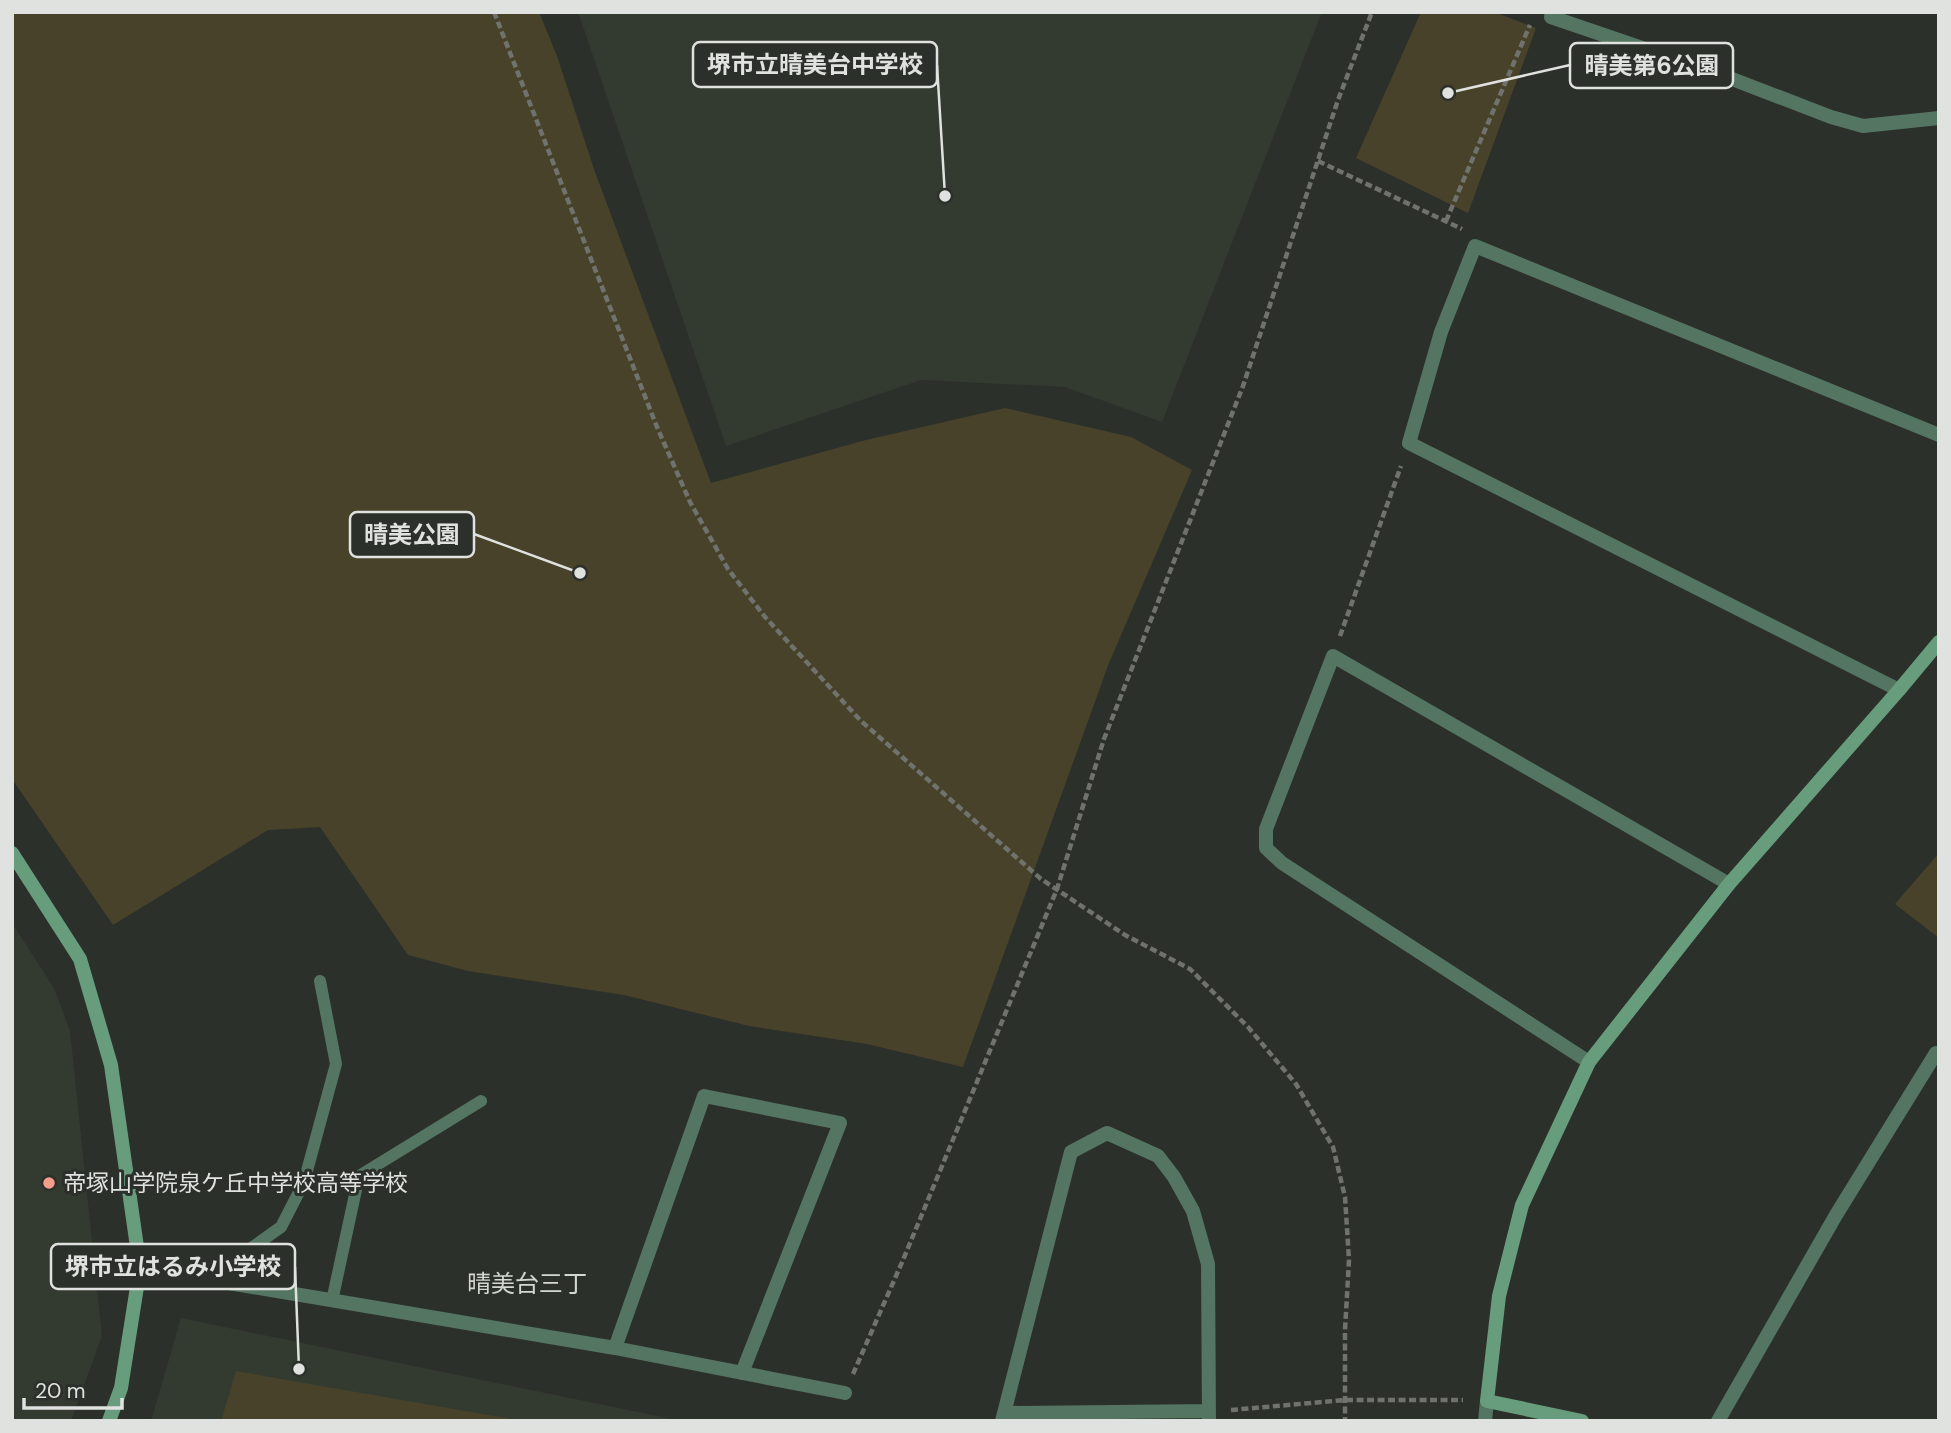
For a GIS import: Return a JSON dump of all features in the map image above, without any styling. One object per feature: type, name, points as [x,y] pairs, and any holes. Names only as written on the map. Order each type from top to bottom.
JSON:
[{"type":"street","points":[[1552,15],[1831,117],[1863,126],[1939,118]]},
{"type":"street","points":[[1899,690],[1409,443],[1441,332],[1475,246],[1939,435]]},
{"type":"street","points":[[1485,1421],[1499,1296],[1522,1205],[1589,1062],[1729,884],[1939,642]]},
{"type":"street","points":[[1589,1062],[1282,863],[1266,848],[1266,830],[1333,656],[1729,884]]},
{"type":"street","points":[[12,853],[80,959],[111,1065],[140,1268],[121,1388],[109,1421]]},
{"type":"street","points":[[1718,1421],[1836,1215],[1936,1053],[1939,1055]]},
{"type":"street","points":[[615,1348],[704,1096],[840,1122],[742,1373]]},
{"type":"street","points":[[1107,1133],[1158,1156],[1174,1177],[1193,1211],[1208,1264],[1209,1416],[1003,1417],[1071,1152],[1107,1133]]},
{"type":"street","points":[[140,1268],[615,1348],[845,1393]]},
{"type":"street","points":[[1487,1401],[1581,1421]]},
{"type":"lane","points":[[199,1279],[281,1227],[304,1182],[337,1064],[320,981]]},
{"type":"lane","points":[[331,1301],[359,1175],[481,1101]]},
{"type":"path","points":[[494,12],[663,439],[690,502],[727,569],[765,617],[861,720],[1041,879],[1125,934],[1190,969],[1248,1027],[1296,1084],[1333,1147],[1345,1197],[1349,1260],[1345,1421]]},
{"type":"path","points":[[845,1393],[1057,889],[1104,739],[1243,386],[1318,161],[1372,12]]},
{"type":"path","points":[[1446,221],[1530,25],[1552,15]]},
{"type":"path","points":[[1318,161],[1465,230],[1475,246]]},
{"type":"path","points":[[1333,656],[1409,443]]},
{"type":"path","points":[[1209,1416],[1345,1400],[1487,1401]]},
{"type":"shaded area","points":[[12,12],[539,12],[557,56],[595,172],[711,483],[866,440],[1005,408],[1131,437],[1192,470],[1109,663],[963,1067],[867,1044],[749,1026],[624,995],[468,971],[408,955],[320,827],[268,830],[113,925],[12,779]]},
{"type":"shaded area","points":[[578,12],[1322,12],[1162,422],[1065,387],[921,380],[726,446]]},
{"type":"shaded area","points":[[1421,12],[1494,12],[1536,28],[1468,213],[1356,158]]},
{"type":"shaded area","points":[[1939,853],[1939,938],[1895,904]]},
{"type":"shaded area","name":"帝塚山学院泉ケ丘中学校高等学校","points":[[12,923],[54,988],[70,1031],[102,1336],[71,1421],[12,1421]]},
{"type":"shaded area","points":[[181,1318],[682,1421],[151,1421]]},
{"type":"shaded area","points":[[236,1371],[523,1421],[221,1421]]},
{"type":"place","name":"晴美第6公園","points":[[1448,93]]},
{"type":"place","name":"堺市立晴美台中学校","points":[[945,196]]},
{"type":"place","name":"晴美公園","points":[[580,573]]},
{"type":"place","name":"帝塚山学院泉ケ丘中学校高等学校","points":[[49,1183]]},
{"type":"place","name":"堺市立はるみ小学校","points":[[299,1369]]},
{"type":"district","name":"晴美台三丁","points":[[527,1283]]}]
